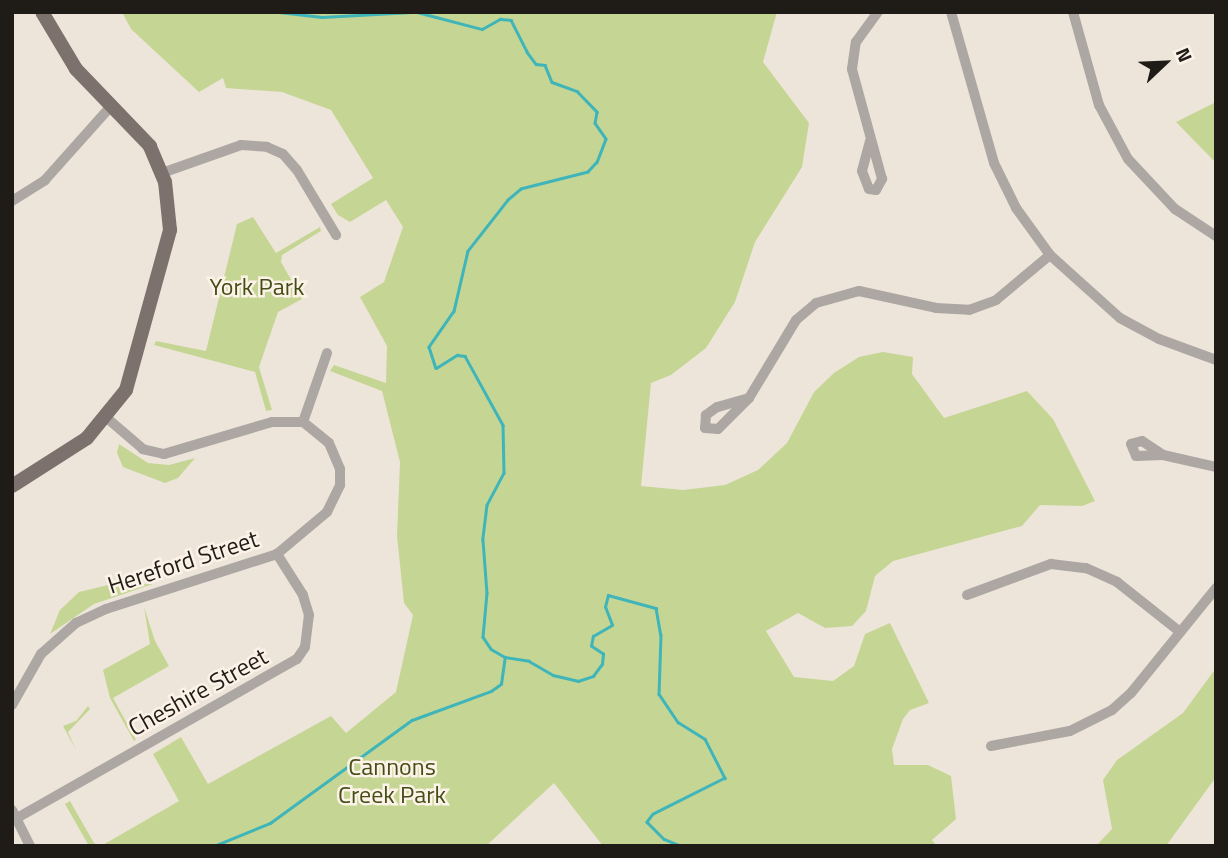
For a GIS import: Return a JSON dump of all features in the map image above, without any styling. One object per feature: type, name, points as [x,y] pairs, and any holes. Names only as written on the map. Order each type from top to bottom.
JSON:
[{"type":"main road","points":[[12,486],[77,446],[107,418],[131,380],[166,251],[169,211],[162,173],[141,134],[67,57],[41,12]]},
{"type":"street","points":[[870,141],[854,84],[853,53],[860,34],[878,12]]},
{"type":"street","points":[[951,12],[994,163],[1016,208],[1050,255],[1120,318],[1159,339],[1216,360]]},
{"type":"street","points":[[1073,12],[1099,105],[1128,159],[1175,209],[1216,236]]},
{"type":"street","points":[[12,201],[45,180],[112,105]]},
{"type":"street","points":[[162,173],[241,145],[267,146],[283,154],[297,170],[336,235]]},
{"type":"street","points":[[748,398],[788,333],[816,303],[859,291],[936,309],[969,310],[996,300],[1050,255]]},
{"type":"street","points":[[107,418],[143,449],[164,454],[272,422],[303,422],[327,353]]},
{"type":"street","name":"Hereford Street","points":[[12,705],[41,654],[76,623],[276,554],[327,512],[340,485],[340,469],[329,443],[303,422]]},
{"type":"street","points":[[1163,455],[1216,467]]},
{"type":"street","name":"Cheshire Street","points":[[15,814],[297,659],[305,647],[309,615],[303,595],[276,554]]},
{"type":"street","points":[[967,594],[1051,564],[1086,568],[1117,582],[1180,632]]},
{"type":"street","points":[[991,746],[1042,739],[1093,722],[1131,693],[1216,588]]},
{"type":"street","points":[[15,814],[30,846]]},
{"type":"green space","name":"Cannons Creek Park","points":[[122,12],[777,12],[763,62],[809,123],[802,167],[755,242],[735,302],[706,348],[671,375],[651,383],[641,486],[683,490],[725,485],[758,470],[787,443],[814,392],[834,373],[859,357],[883,352],[913,357],[912,374],[944,418],[1027,391],[1053,419],[1095,501],[1082,506],[1040,505],[1022,526],[893,561],[875,576],[866,611],[852,626],[825,628],[798,613],[766,631],[794,677],[833,681],[854,666],[865,634],[890,623],[929,703],[910,710],[903,719],[892,749],[894,765],[928,765],[951,776],[956,819],[932,840],[937,846],[603,846],[554,783],[486,846],[101,846],[179,801],[153,754],[181,737],[208,784],[331,716],[346,733],[396,692],[413,615],[404,603],[397,536],[400,462],[382,391],[330,371],[334,365],[386,383],[387,346],[360,297],[384,282],[403,227],[386,200],[350,222],[338,215],[331,204],[373,178],[331,110],[282,92],[226,88],[223,78],[199,92],[131,29]]},
{"type":"green space","points":[[1216,102],[1216,163],[1176,122]]},
{"type":"green space","name":"York Park","points":[[253,217],[276,253],[320,227],[321,231],[282,255],[281,262],[302,299],[278,312],[259,367],[272,410],[266,411],[255,372],[154,345],[156,341],[206,351],[237,224]]},
{"type":"green space","points":[[119,444],[148,463],[169,465],[195,458],[178,478],[165,483],[123,467],[117,453]]},
{"type":"green space","points":[[153,584],[94,604],[50,634],[60,610],[79,592],[108,585]]},
{"type":"green space","points":[[144,607],[155,641],[169,666],[113,698],[136,740],[134,741],[110,698],[103,670],[150,644]]},
{"type":"green space","points":[[1216,668],[1216,777],[1166,846],[1096,846],[1112,829],[1103,780],[1117,760],[1183,713]]},
{"type":"green space","points":[[88,706],[90,709],[68,732],[76,750],[63,726],[76,721]]},
{"type":"green space","points":[[70,801],[94,843],[100,846],[89,846],[65,804]]},
{"type":"waterway","points":[[279,12],[322,17],[412,12]]},
{"type":"waterway","points":[[417,12],[482,29],[500,19],[511,20],[527,52],[536,64],[545,65],[552,82],[577,91],[597,112],[595,123],[606,139],[597,162],[588,172],[521,189],[508,200],[468,251],[454,311],[429,347],[436,368],[457,355],[465,356],[503,425],[504,473],[487,505],[483,540],[487,593],[483,637],[491,649],[505,657],[529,661],[553,675],[578,681],[593,676],[602,664],[603,654],[591,646],[593,636],[612,625],[605,607],[608,595],[656,608],[661,635],[659,694],[678,722],[705,739],[725,778],[653,814],[647,822],[664,839],[681,846]]},
{"type":"waterway","points":[[214,846],[270,823],[412,720],[491,691],[501,684],[505,657]]}]
